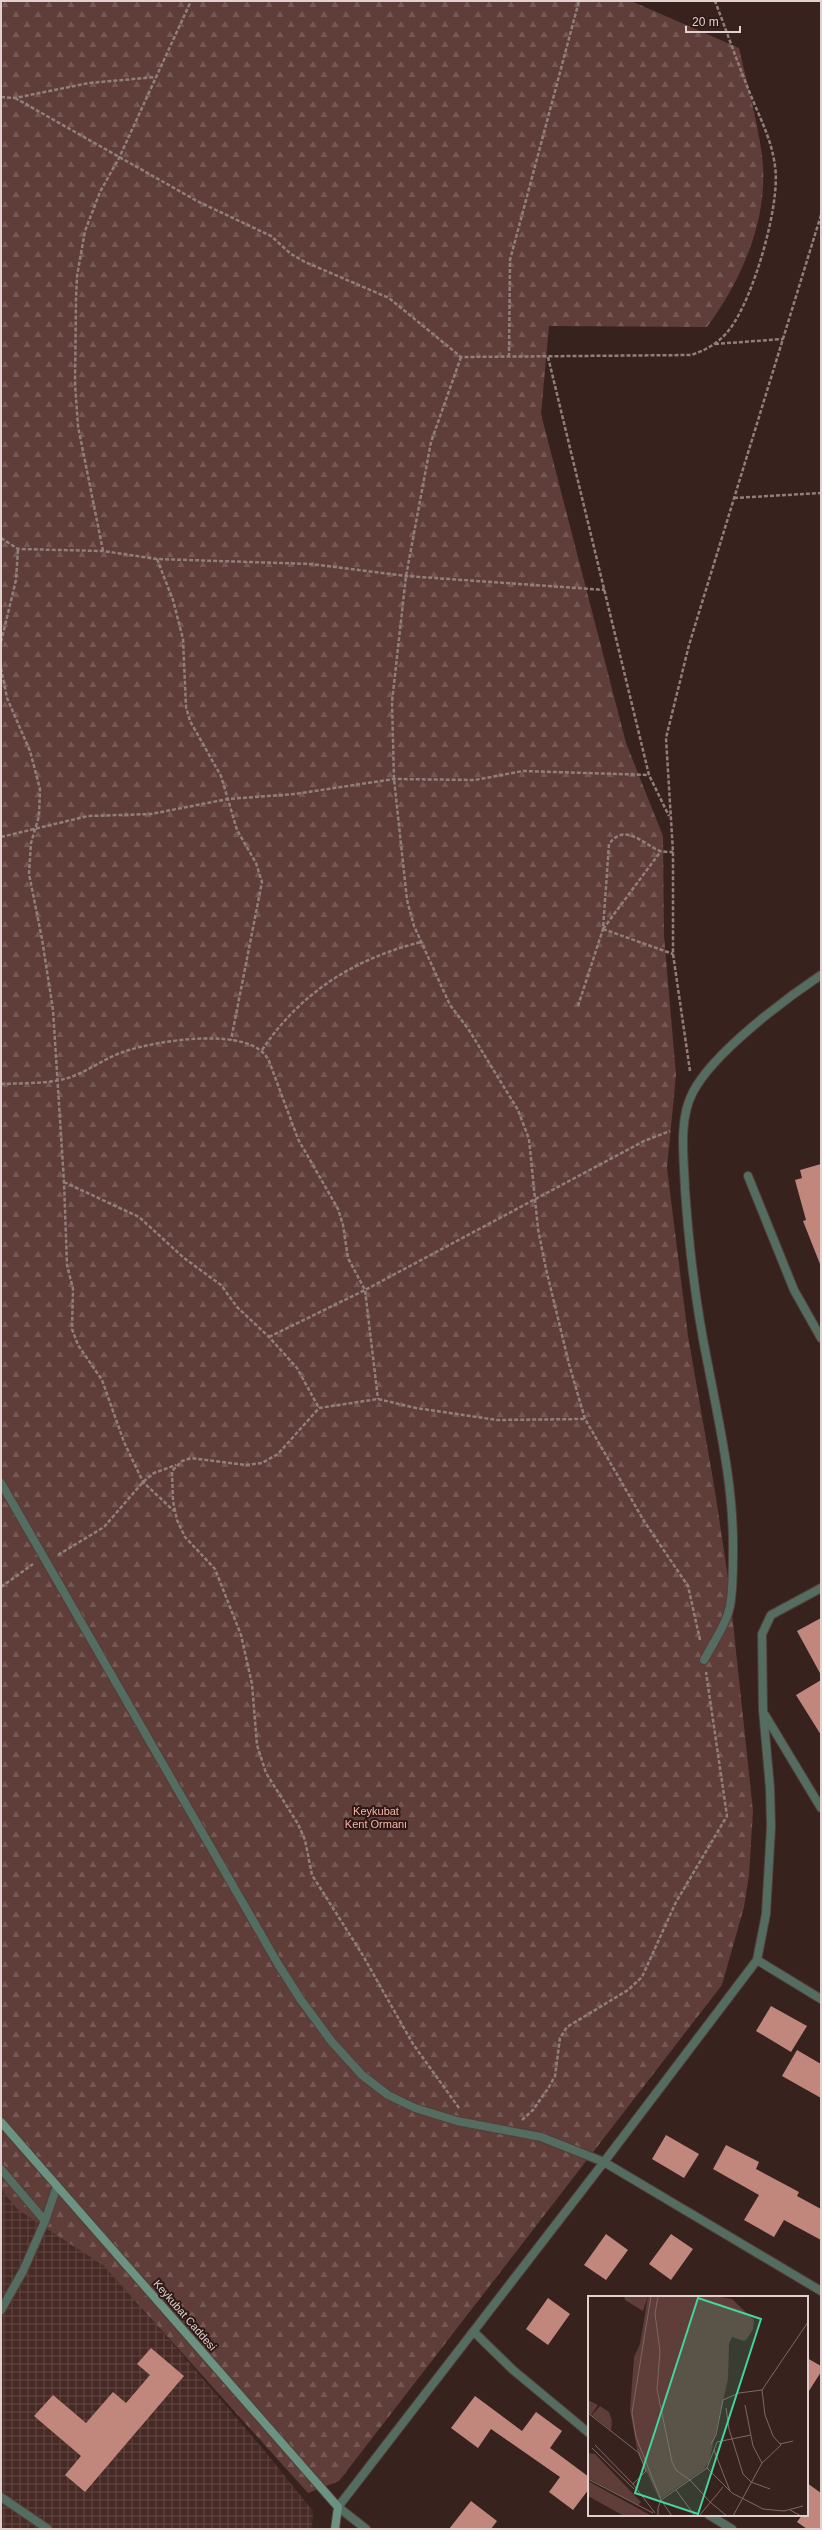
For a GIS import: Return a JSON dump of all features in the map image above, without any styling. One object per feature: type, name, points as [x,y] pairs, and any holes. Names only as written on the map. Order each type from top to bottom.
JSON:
[{"type":"street","points":[[704,1660],[724,1623],[730,1605],[734,1534],[728,1463],[708,1366],[690,1252],[684,1170],[684,1126],[688,1104],[693,1092],[710,1069],[740,1039],[772,1011],[821,975]]},
{"type":"street","points":[[748,1176],[794,1290],[821,1338]]},
{"type":"street","points":[[1,1483],[278,1964],[316,2022],[346,2059],[374,2086],[388,2095],[415,2108],[470,2124],[541,2137],[604,2162],[821,2291]]},
{"type":"street","points":[[335,2529],[338,2507],[474,2332],[757,1960],[766,1914],[770,1856],[770,1788],[763,1710],[764,1626],[776,1611],[821,1588]]},
{"type":"street","points":[[763,1710],[821,1808]]},
{"type":"street","points":[[757,1960],[821,1999]]},
{"type":"street","name":"Keykubat Caddesi","points":[[1,2122],[338,2507]]},
{"type":"street","points":[[1,2168],[45,2221]]},
{"type":"street","points":[[1,2310],[23,2271],[45,2221],[57,2186]]},
{"type":"street","points":[[474,2332],[513,2370],[588,2432]]},
{"type":"street","points":[[1,2497],[48,2529]]},
{"type":"street","points":[[338,2507],[366,2529]]},
{"type":"street","points":[[711,2516],[732,2529]]},
{"type":"path","points":[[103,551],[78,426],[75,384],[77,276],[85,231],[100,192],[119,158],[192,1]]},
{"type":"path","points":[[509,357],[510,260],[580,1]]},
{"type":"path","points":[[715,1],[767,132],[775,167],[777,187],[754,282],[735,322],[715,344]]},
{"type":"path","points":[[1,97],[15,98],[89,83],[156,77]]},
{"type":"path","points":[[15,98],[197,201],[271,236],[291,254],[305,262],[389,298],[461,357],[678,356],[691,355],[715,344],[783,339]]},
{"type":"path","points":[[693,1092],[673,954],[673,852],[666,738],[689,645],[821,215]]},
{"type":"path","points":[[461,357],[431,442],[406,576],[392,702],[394,779],[407,900],[414,926],[450,1005],[469,1030],[518,1110],[529,1139],[538,1229],[552,1300],[585,1419],[644,1521],[688,1586],[704,1660],[727,1816],[676,1902],[642,1977],[628,1990],[567,2027],[560,2038],[554,2076],[550,2087],[533,2110],[507,2130]]},
{"type":"path","points":[[548,357],[649,775],[670,819]]},
{"type":"path","points":[[734,498],[821,493]]},
{"type":"path","points":[[1,538],[18,549],[103,551],[157,559],[311,564],[406,576],[604,590]]},
{"type":"path","points":[[1,642],[16,580],[18,549]]},
{"type":"path","points":[[157,559],[173,600],[183,639],[186,707],[190,721],[214,761],[228,799],[237,830],[256,863],[262,882],[231,1040]]},
{"type":"path","points":[[1,668],[7,698],[25,739],[40,790],[41,803],[36,829],[31,843],[29,874],[48,974],[64,1182],[67,1265],[73,1288],[72,1329],[78,1345],[102,1380],[124,1442],[143,1482],[174,1511]]},
{"type":"path","points":[[1,837],[88,816],[151,814],[228,799],[295,794],[394,779],[475,780],[523,771],[649,775]]},
{"type":"path","points":[[578,1006],[603,930],[607,849],[612,841],[622,835],[636,835],[661,851],[673,852]]},
{"type":"path","points":[[603,930],[661,851]]},
{"type":"path","points":[[603,930],[673,954]]},
{"type":"path","points":[[262,1050],[298,1004],[330,979],[372,957],[421,942]]},
{"type":"path","points":[[1,1084],[57,1081],[80,1073],[108,1058],[144,1046],[205,1039],[231,1040],[251,1044],[262,1050],[269,1061],[298,1139],[338,1209],[343,1225],[348,1258],[365,1290],[378,1399]]},
{"type":"path","points":[[269,1337],[365,1290],[535,1200],[644,1140],[684,1126]]},
{"type":"path","points":[[64,1182],[139,1217],[184,1258],[221,1285],[237,1308],[269,1337],[297,1368],[319,1408]]},
{"type":"path","points":[[1,1587],[45,1559],[104,1527],[143,1482],[154,1473],[191,1458],[245,1466],[270,1460],[278,1454],[319,1408],[378,1399],[436,1412],[497,1420],[585,1419]]},
{"type":"path","points":[[176,1465],[172,1471],[174,1511],[185,1537],[215,1569],[233,1609],[251,1677],[257,1744],[261,1760],[274,1786],[298,1824],[305,1840],[312,1875],[362,1954],[413,2044],[470,2124]]},
{"type":"shaded area","points":[[1,2143],[263,2449],[313,2511],[312,2529],[1,2529]]},
{"type":"green space","name":"Keykubat Kent Ormanı","points":[[1,1],[631,1],[739,48],[755,115],[762,155],[762,201],[751,246],[731,289],[720,309],[707,327],[549,326],[541,414],[626,743],[663,836],[664,936],[676,1075],[667,1168],[688,1336],[715,1491],[729,1585],[753,1811],[749,1875],[744,1907],[722,1985],[339,2481],[308,2493],[104,2266],[17,2209],[1,2189]]},
{"type":"building","points":[[821,1164],[820,1264],[803,1221],[806,1220],[795,1180],[802,1178],[800,1170]]},
{"type":"building","points":[[821,1618],[821,1675],[797,1631]]},
{"type":"building","points":[[821,1680],[821,1735],[796,1695]]},
{"type":"building","points":[[771,2006],[807,2026],[791,2052],[756,2031]]},
{"type":"building","points":[[797,2050],[821,2064],[821,2098],[782,2076]]},
{"type":"building","points":[[666,2135],[699,2154],[684,2178],[652,2159]]},
{"type":"building","points":[[726,2145],[759,2162],[756,2169],[799,2192],[797,2196],[821,2209],[821,2240],[784,2220],[774,2237],[744,2220],[759,2195],[713,2169]]},
{"type":"building","points":[[606,2234],[628,2250],[606,2280],[584,2265]]},
{"type":"building","points":[[671,2234],[693,2249],[671,2280],[649,2264]]},
{"type":"building","points":[[548,2298],[570,2314],[548,2345],[526,2329]]},
{"type":"building","points":[[151,2348],[184,2376],[85,2492],[65,2475],[81,2456],[34,2416],[53,2395],[86,2423],[113,2392],[126,2403],[150,2375],[137,2364]]},
{"type":"building","points":[[808,2359],[821,2366],[821,2372],[808,2392]]},
{"type":"building","points":[[475,2396],[522,2431],[536,2412],[562,2431],[550,2448],[588,2476],[588,2490],[573,2510],[549,2492],[560,2477],[491,2429],[478,2448],[451,2428]]},
{"type":"building","points":[[808,2484],[821,2493],[821,2529],[807,2529],[797,2522],[801,2516],[808,2516]]},
{"type":"building","points":[[471,2501],[497,2521],[491,2529],[449,2529]]}]
